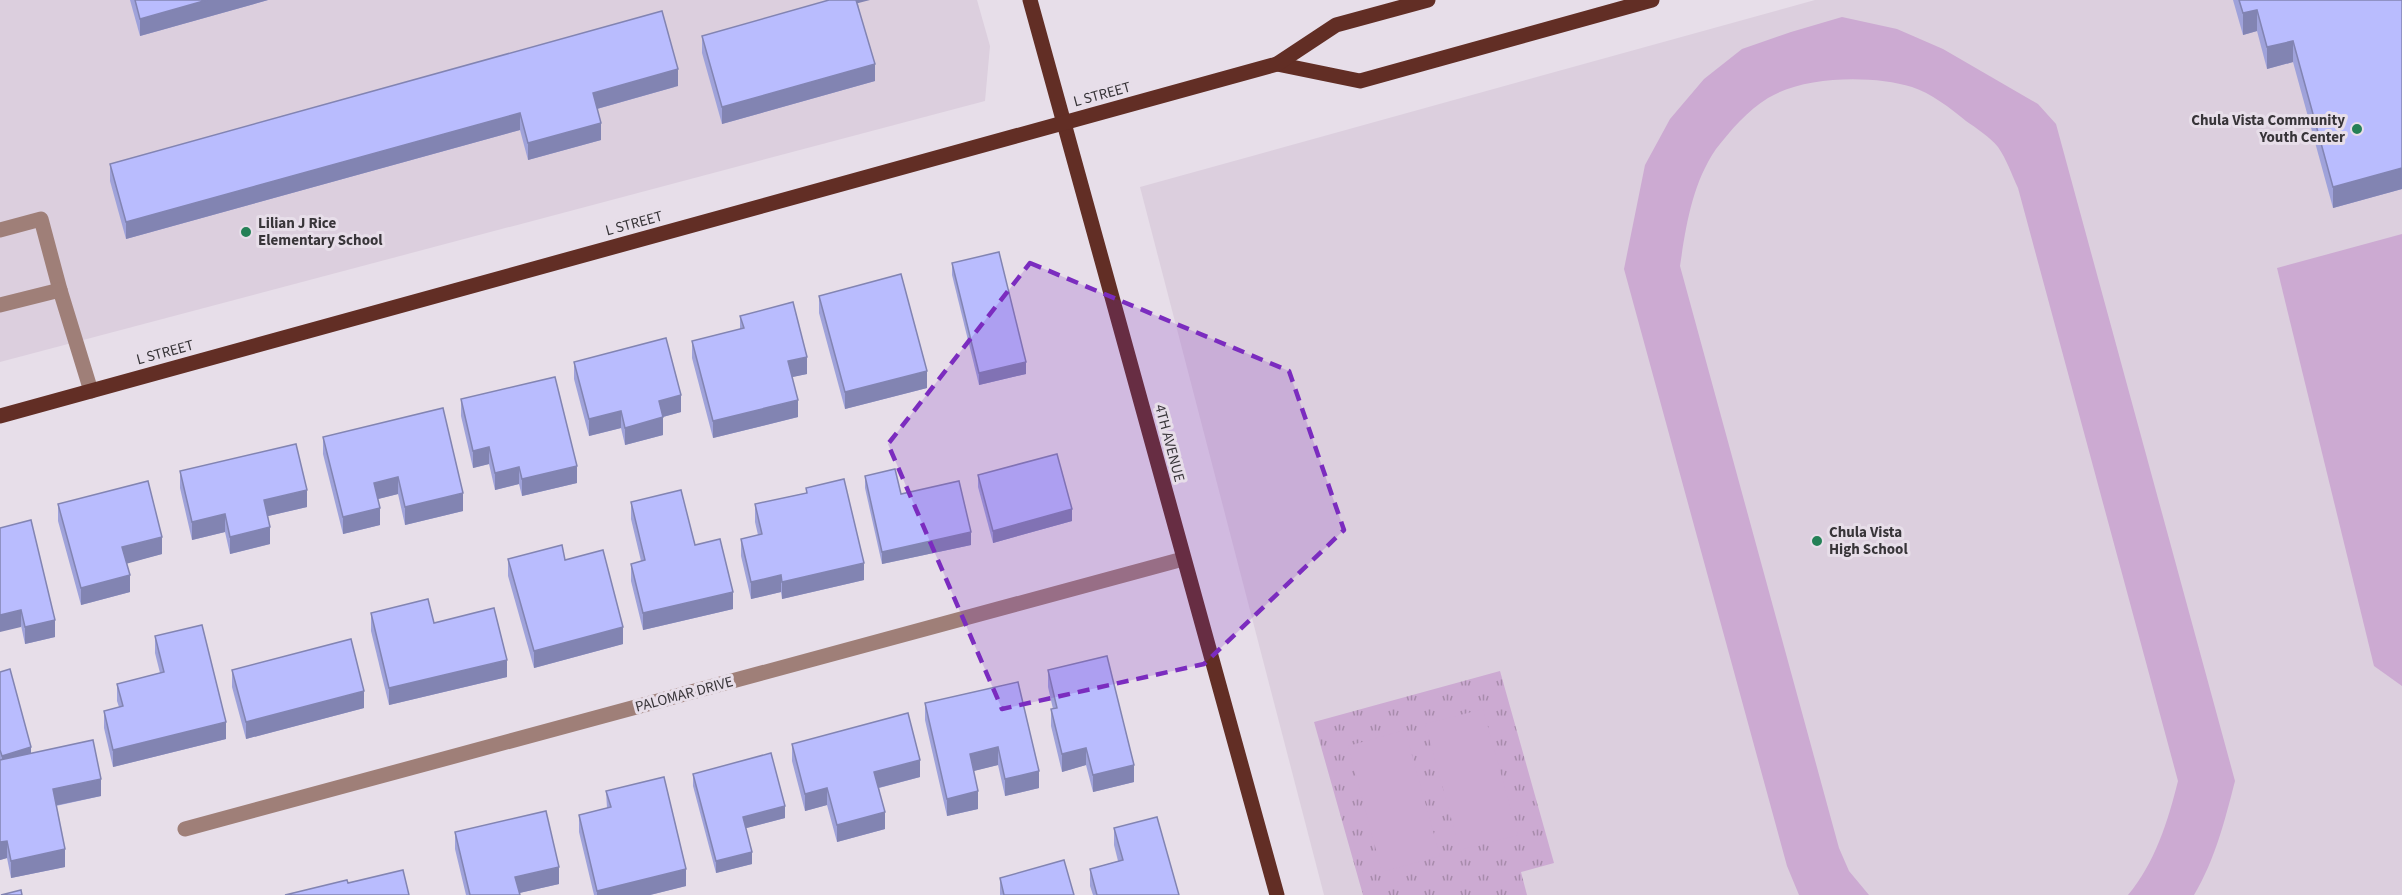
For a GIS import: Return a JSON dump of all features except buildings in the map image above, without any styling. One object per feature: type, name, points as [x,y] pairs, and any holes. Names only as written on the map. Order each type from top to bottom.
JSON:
[{"type":"main road","name":"4TH AVENUE","points":[[1030,0],[1277,895]]},
{"type":"main road","name":"L STREET","points":[[0,416],[1277,64],[1336,25],[1428,0]]},
{"type":"main road","name":"L STREET","points":[[1277,64],[1360,81],[1652,0]]},
{"type":"street","points":[[0,230],[41,219],[91,391]]},
{"type":"street","points":[[0,305],[60,290]]},
{"type":"street","name":"PALOMAR DRIVE","points":[[185,829],[1183,559]]},
{"type":"highlighted area","points":[[1030,263],[1289,371],[1344,530],[1204,664],[1002,709],[888,444]]},
{"type":"shaded area","name":"Lilian J Rice Elementary School","points":[[0,0],[977,0],[990,46],[985,101],[0,362]]},
{"type":"shaded area","name":"Chula Vista High School","points":[[1815,0],[2402,0],[2402,895],[1324,895],[1140,187]]},
{"type":"green space","points":[[1842,17],[1897,29],[1943,49],[2038,104],[2056,124],[2235,781],[2214,854],[2194,895],[2128,895],[2153,855],[2170,811],[2178,781],[2018,188],[1995,143],[1947,106],[1912,87],[1858,79],[1800,85],[1783,91],[1761,103],[1733,128],[1716,149],[1701,176],[1688,221],[1680,266],[1839,848],[1849,871],[1869,895],[1799,895],[1787,866],[1624,269],[1645,165],[1670,119],[1704,79],[1742,49]]},
{"type":"green space","points":[[2402,234],[2402,686],[2374,666],[2277,268]]},
{"type":"green space","points":[[1500,671],[1554,863],[1521,872],[1527,895],[1363,895],[1314,722]]},
{"type":"green space","points":[[1483,709],[1518,835],[1460,850],[1425,724]]},
{"type":"green space","points":[[1405,730],[1440,856],[1382,872],[1348,746]]},
{"type":"place","name":"Chula Vista Community Youth Center","points":[[2357,129]]},
{"type":"place","name":"Lilian J Rice Elementary School","points":[[246,232]]},
{"type":"place","name":"Chula Vista High School","points":[[1817,541]]}]
